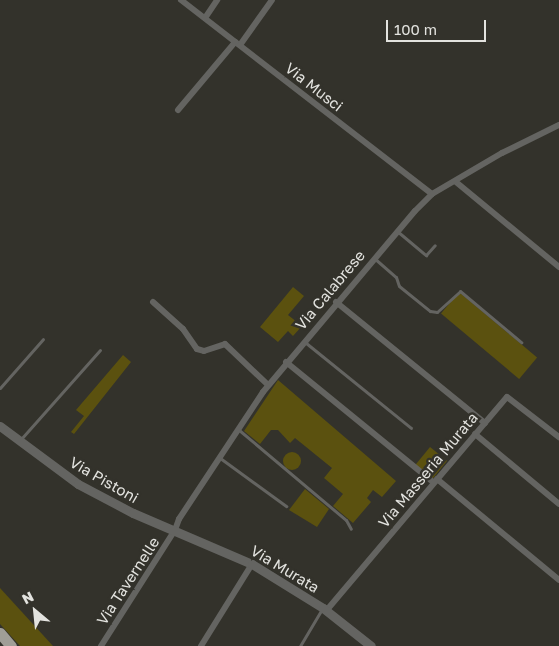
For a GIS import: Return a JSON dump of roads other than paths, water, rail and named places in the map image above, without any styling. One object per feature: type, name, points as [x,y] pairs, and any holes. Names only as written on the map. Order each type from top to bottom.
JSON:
[{"type":"highway","points":[[0,633],[12,646]]},
{"type":"street","name":"Via Musci","points":[[181,0],[432,194]]},
{"type":"street","points":[[205,18],[217,0]]},
{"type":"street","points":[[178,110],[238,43],[272,0]]},
{"type":"street","name":"Via Calabrese","points":[[175,530],[179,519],[268,385],[336,302],[397,231],[432,194],[456,182],[502,153],[559,125]]},
{"type":"street","points":[[456,182],[559,267]]},
{"type":"street","points":[[153,302],[183,329],[197,349],[204,352],[226,344],[268,385]]},
{"type":"street","points":[[336,302],[485,422]]},
{"type":"street","points":[[286,362],[559,580]]},
{"type":"street","name":"Via Masseria Murata","points":[[324,610],[508,396],[559,437]]},
{"type":"street","name":"Via Pistoni","points":[[0,426],[21,439],[78,484],[175,530]]},
{"type":"street","points":[[475,434],[559,504]]},
{"type":"street","name":"Via Murata","points":[[175,530],[252,564],[324,610],[371,646]]},
{"type":"street","name":"Via Tavernelle","points":[[101,646],[175,530]]},
{"type":"street","points":[[201,646],[252,564]]},
{"type":"lane","points":[[397,231],[426,255],[435,245]]},
{"type":"lane","points":[[374,258],[396,277],[399,286],[430,311],[437,312],[460,290],[521,342]]},
{"type":"lane","points":[[0,388],[43,338]]},
{"type":"lane","points":[[303,341],[410,428]]},
{"type":"lane","points":[[21,439],[100,350]]},
{"type":"lane","points":[[238,430],[346,520],[351,530]]},
{"type":"lane","points":[[219,458],[286,506]]},
{"type":"lane","points":[[300,646],[324,610]]}]
